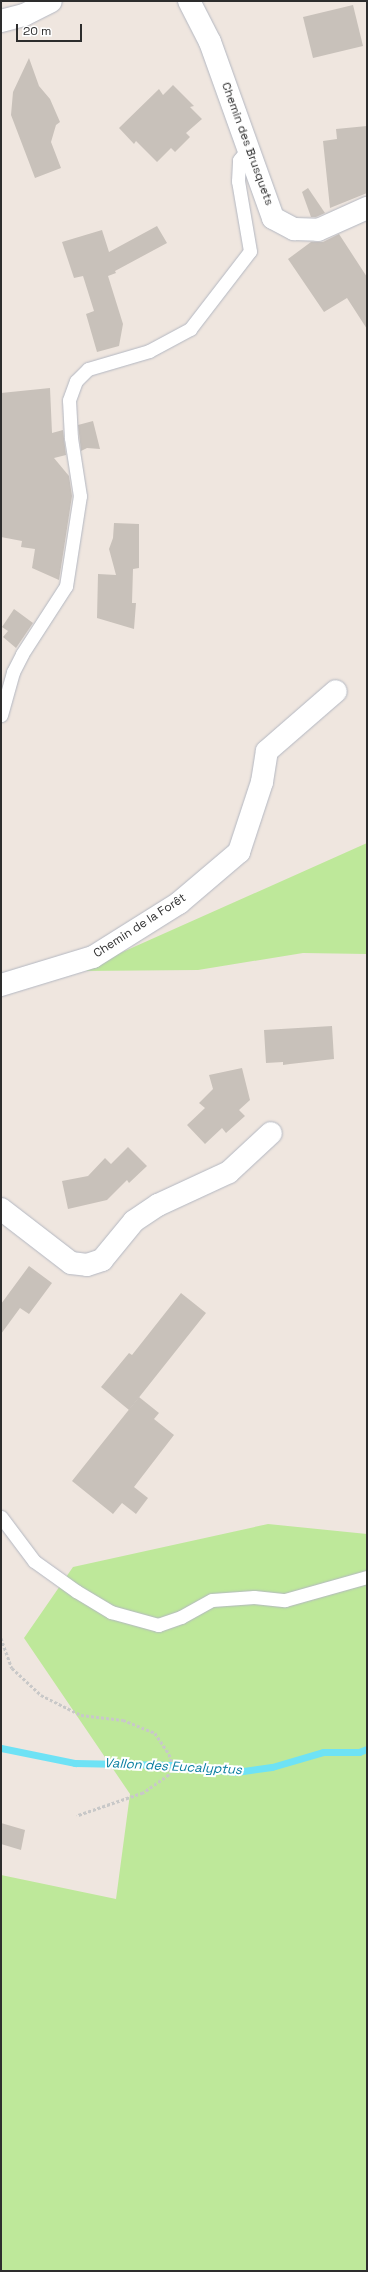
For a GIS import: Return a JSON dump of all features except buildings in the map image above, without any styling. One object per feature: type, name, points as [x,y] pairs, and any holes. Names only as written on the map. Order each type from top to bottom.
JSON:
[{"type":"street","points":[[1,21],[24,15],[51,1]]},
{"type":"street","name":"Chemin des Brusquets","points":[[189,1],[210,42],[249,147],[273,218],[294,229],[318,230],[367,208]]},
{"type":"street","name":"Chemin de la Forêt","points":[[1,985],[94,957],[179,903],[239,852],[262,782],[267,751],[336,691]]},
{"type":"street","points":[[1,1209],[71,1263],[87,1265],[102,1260],[134,1221],[158,1205],[229,1172],[271,1133]]},
{"type":"lane","points":[[1,715],[13,672],[22,654],[66,586],[80,496],[71,438],[69,400],[76,382],[88,369],[149,351],[190,329],[250,251],[238,181],[239,160],[249,147]]},
{"type":"lane","points":[[1,1517],[34,1561],[76,1591],[111,1612],[158,1625],[181,1617],[212,1600],[254,1597],[285,1600],[367,1577]]},
{"type":"path","points":[[1,1638],[12,1668],[41,1695],[81,1715],[123,1720],[155,1733],[169,1754],[173,1765],[169,1775],[143,1793],[77,1816]]},
{"type":"green space","points":[[367,843],[367,954],[303,953],[198,970],[80,971]]},
{"type":"green space","points":[[268,1524],[367,1534],[367,2271],[1,2271],[1,1875],[116,1899],[130,1794],[24,1638],[73,1567]]},
{"type":"waterway","name":"Vallon des Eucalyptus","points":[[1,1748],[75,1763],[173,1765],[236,1772],[272,1767],[323,1752],[359,1752],[367,1749]]}]
